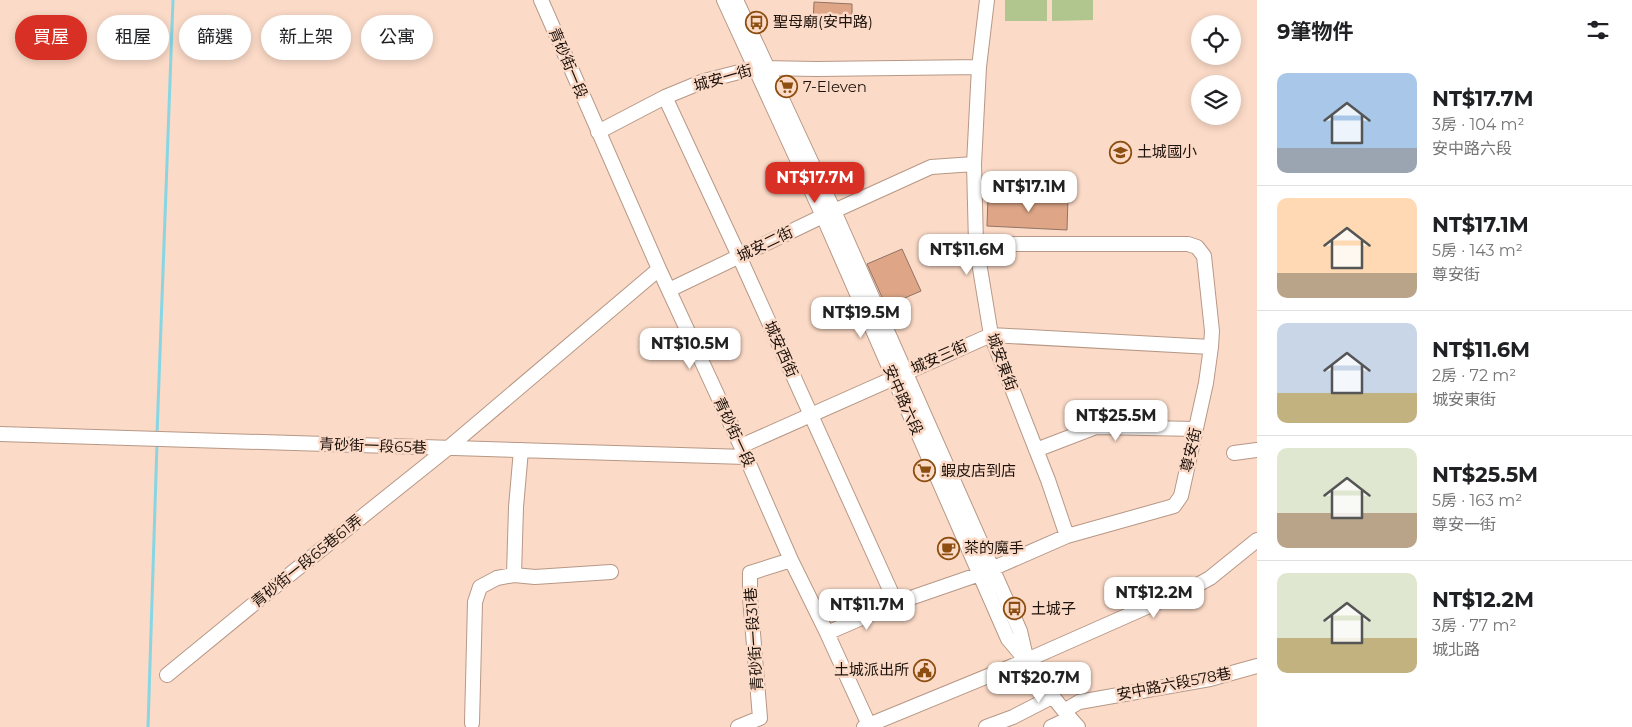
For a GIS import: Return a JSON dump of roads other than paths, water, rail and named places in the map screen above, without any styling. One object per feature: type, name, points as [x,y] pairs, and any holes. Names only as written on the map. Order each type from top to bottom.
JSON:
[{"type":"street","name":"青砂街一段","points":[[541,0],[668,290],[791,560],[827,633],[867,726]]},
{"type":"street","name":"安中路六段","points":[[724,0],[762,68]]},
{"type":"street","name":"安中路六段","points":[[736,0],[762,68],[828,213],[985,572],[1008,639],[1027,660],[1052,697],[1070,719]]},
{"type":"street","name":"城安東街","points":[[987,0],[980,66],[974,164],[976,244],[991,335],[1067,536]]},
{"type":"street","name":"城安一街","points":[[598,132],[665,96],[704,81],[762,68],[980,66]]},
{"type":"street","name":"城安西街","points":[[665,96],[896,602]]},
{"type":"street","name":"城安二街","points":[[668,290],[828,213],[930,167],[974,164]]},
{"type":"street","name":"尊安街","points":[[827,633],[896,602],[985,572],[1067,536],[1174,506],[1181,496],[1206,383],[1211,347],[1212,331],[1204,256],[1196,247],[1188,244],[976,244]]},
{"type":"street","name":"青砂街一段65巷61弄","points":[[167,675],[448,448],[659,269]]},
{"type":"street","name":"城安三街","points":[[743,452],[810,414],[991,335],[1211,347]]},
{"type":"street","points":[[1036,450],[1096,427],[1196,429]]},
{"type":"street","name":"青砂街一段65巷","points":[[0,434],[521,450],[743,452]]},
{"type":"street","points":[[514,575],[516,507],[521,450]]},
{"type":"street","points":[[1234,453],[1257,450]]},
{"type":"street","points":[[867,726],[1027,660],[1201,583],[1257,540]]},
{"type":"street","name":"青砂街一段31巷","points":[[738,727],[760,718],[750,597],[750,573],[791,560]]},
{"type":"street","points":[[472,723],[475,602],[480,587],[497,578],[514,575],[535,577],[611,572]]},
{"type":"street","name":"安中路六段578巷","points":[[1051,727],[1070,719],[1079,702],[1210,679],[1257,666]]},
{"type":"street","points":[[986,727],[1013,717],[1052,697]]},
{"type":"waterway","points":[[157,434],[173,0]]},
{"type":"waterway","points":[[148,727],[157,443]]},
{"type":"place","name":"聖母廟(安中路)","points":[[757,22]]},
{"type":"place","name":"7-Eleven","points":[[787,87]]},
{"type":"place","name":"土城國小","points":[[1121,152]]},
{"type":"place","name":"蝦皮店到店","points":[[925,471]]},
{"type":"place","name":"茶的魔手","points":[[948,548]]},
{"type":"place","name":"土城子","points":[[1015,609]]},
{"type":"place","name":"土城派出所","points":[[925,670]]}]
